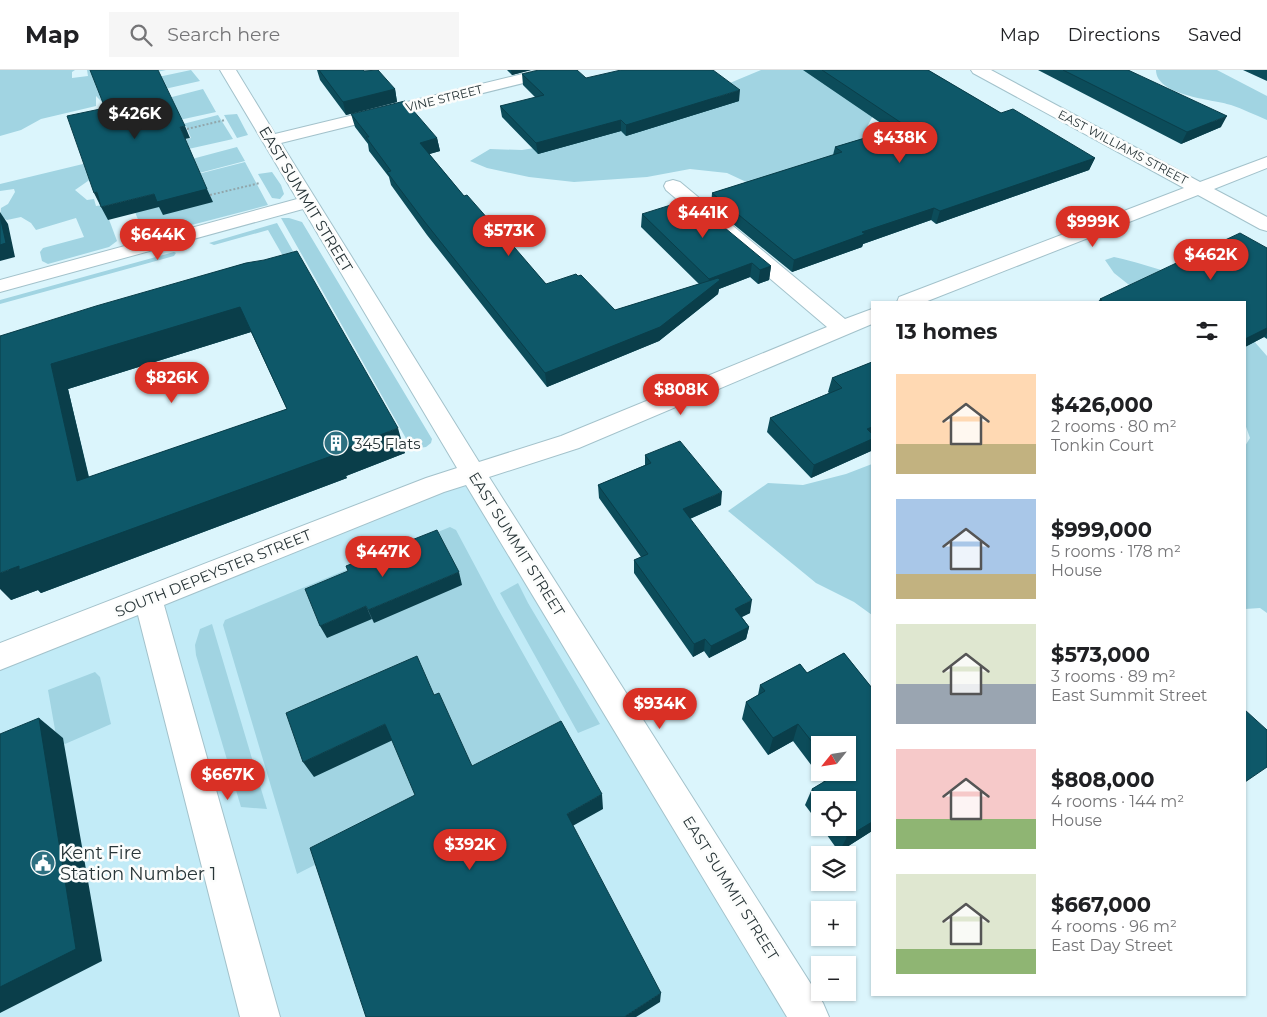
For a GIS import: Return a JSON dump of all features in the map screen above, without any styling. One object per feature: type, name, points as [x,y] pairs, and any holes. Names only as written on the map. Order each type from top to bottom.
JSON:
[{"type":"street","name":"EAST SUMMIT STREET","points":[[228,70],[809,1017]]},
{"type":"street","name":"VINE STREET","points":[[272,140],[558,70]]},
{"type":"street","name":"EAST WILLIAMS STREET","points":[[979,70],[1267,225]]},
{"type":"street","points":[[910,301],[1267,162]]},
{"type":"street","points":[[673,186],[842,328]]},
{"type":"street","points":[[0,286],[308,202]]},
{"type":"street","name":"SOUTH DEPEYSTER STREET","points":[[0,656],[473,472],[570,442],[871,316]]},
{"type":"street","points":[[148,598],[260,1017]]},
{"type":"path","points":[[187,129],[225,120]]},
{"type":"path","points":[[210,195],[260,183]]},
{"type":"shaded area","points":[[0,70],[75,70],[72,72],[72,78],[88,76],[87,70],[166,70],[97,85],[97,90],[191,70],[200,81],[103,103],[96,96],[96,106],[41,119],[21,130],[0,136]]},
{"type":"shaded area","points":[[761,70],[819,70],[880,102],[865,131],[897,174],[772,194],[727,173],[690,169],[647,177],[574,182],[529,177],[487,168],[470,161],[490,149],[522,150],[578,141],[689,100]]},
{"type":"shaded area","points":[[1156,70],[1217,70],[1267,96],[1267,120],[1231,105],[1175,91],[1165,86],[1158,79]]},
{"type":"shaded area","points":[[203,89],[216,112],[129,131],[172,97]]},
{"type":"shaded area","points":[[237,114],[248,135],[237,138],[224,115]]},
{"type":"shaded area","points":[[218,115],[233,139],[175,152],[98,174],[75,190],[87,200],[94,199],[96,206],[104,206],[117,241],[109,247],[48,264],[42,261],[40,252],[43,248],[84,237],[76,218],[36,230],[31,223],[21,217],[7,220],[0,217],[1,208],[8,204],[15,192],[14,189],[0,191],[0,184],[191,138],[186,126],[176,128],[175,126]]},
{"type":"shaded area","points":[[237,147],[245,161],[184,177],[192,159]]},
{"type":"shaded area","points":[[245,162],[268,205],[153,235],[144,234],[130,200],[163,183]]},
{"type":"shaded area","points":[[272,172],[281,185],[284,194],[280,199],[272,198],[258,174]]},
{"type":"shaded area","points":[[281,218],[302,222],[432,439],[431,443],[426,447],[412,449]]},
{"type":"shaded area","points":[[277,223],[302,267],[291,270],[268,230],[214,245],[209,243]]},
{"type":"shaded area","points":[[176,253],[174,256],[0,304],[0,300]]},
{"type":"shaded area","points":[[1114,257],[1175,273],[1143,296],[1114,273],[1105,260]]},
{"type":"shaded area","points":[[1246,332],[1267,356],[1267,613],[1260,608],[1246,609],[1246,444],[1250,438],[1246,427]]},
{"type":"shaded area","points":[[871,464],[871,614],[854,602],[816,583],[728,511],[768,483],[803,485],[846,474]]},
{"type":"shaded area","points":[[473,472],[809,1017],[0,1017],[0,657]]},
{"type":"shaded area","points":[[450,527],[456,530],[569,735],[297,874],[223,625],[225,620]]},
{"type":"shaded area","points":[[518,583],[600,724],[578,733],[500,593]]},
{"type":"shaded area","points":[[212,624],[267,809],[241,807],[196,655],[195,645],[200,629]]},
{"type":"shaded area","points":[[95,672],[100,677],[111,724],[65,744],[57,741],[48,690]]},
{"type":"building","points":[[90,70],[158,70],[185,126],[180,127],[207,189],[157,202],[154,194],[101,207],[97,192],[94,193],[67,116],[105,108]]},
{"type":"building","points":[[319,70],[378,70],[395,89],[343,102]]},
{"type":"building","points":[[539,70],[577,70],[586,78],[621,70],[713,70],[740,90],[626,125],[621,120],[536,143],[500,106],[544,95],[522,74]]},
{"type":"building","points":[[822,70],[928,70],[1001,113],[1013,109],[1095,158],[940,211],[934,208],[862,232],[865,234],[794,260],[712,193],[842,152],[835,147],[898,128],[895,126],[903,124]]},
{"type":"building","points":[[1063,70],[1128,70],[1227,116],[1187,132]]},
{"type":"building","points":[[405,101],[437,138],[420,143],[464,196],[467,195],[490,219],[546,284],[576,274],[578,276],[581,275],[615,310],[718,278],[720,280],[660,327],[545,373],[387,172],[391,171],[366,137],[369,137],[351,114]]},
{"type":"building","points":[[690,199],[771,266],[760,270],[752,263],[709,279],[642,214]]},
{"type":"building","points":[[0,216],[6,243],[0,245]]},
{"type":"building","points":[[1240,233],[1267,248],[1267,328],[1246,338],[1246,301],[1100,301],[1102,300],[1100,299]]},
{"type":"building","name":"345 Flats","points":[[297,251],[398,428],[336,452],[337,454],[19,570],[19,566],[0,573],[0,336],[96,306],[246,263]],"holes":[[[240,307],[287,409],[77,481],[51,364]]]},
{"type":"building","points":[[871,362],[871,427],[867,429],[871,433],[871,439],[814,465],[770,418],[842,388],[832,378]]},
{"type":"building","points":[[680,441],[722,492],[683,509],[752,600],[735,609],[749,627],[711,646],[705,639],[694,644],[634,560],[648,554],[598,485],[651,463],[645,455]]},
{"type":"building","points":[[437,530],[459,572],[368,610],[366,606],[320,626],[305,589],[348,571],[346,566]]},
{"type":"building","points":[[844,653],[871,687],[871,823],[856,832],[856,791],[813,791],[812,789],[825,781],[856,781],[856,736],[811,736],[811,741],[798,724],[773,738],[746,702],[765,691],[760,685],[800,664],[807,673]]},
{"type":"building","points":[[417,656],[434,695],[439,693],[472,766],[561,721],[602,794],[567,814],[661,993],[624,1017],[366,1017],[310,848],[415,795],[385,724],[303,762],[286,713]]},
{"type":"building","points":[[1246,711],[1267,730],[1267,767],[1246,781]]},
{"type":"building","name":"Kent Fire Station Number 1","points":[[39,718],[76,949],[0,987],[0,734]]},
{"type":"place","name":"345 Flats","points":[[336,443]]},
{"type":"place","name":"Kent Fire Station Number 1","points":[[43,863]]}]
